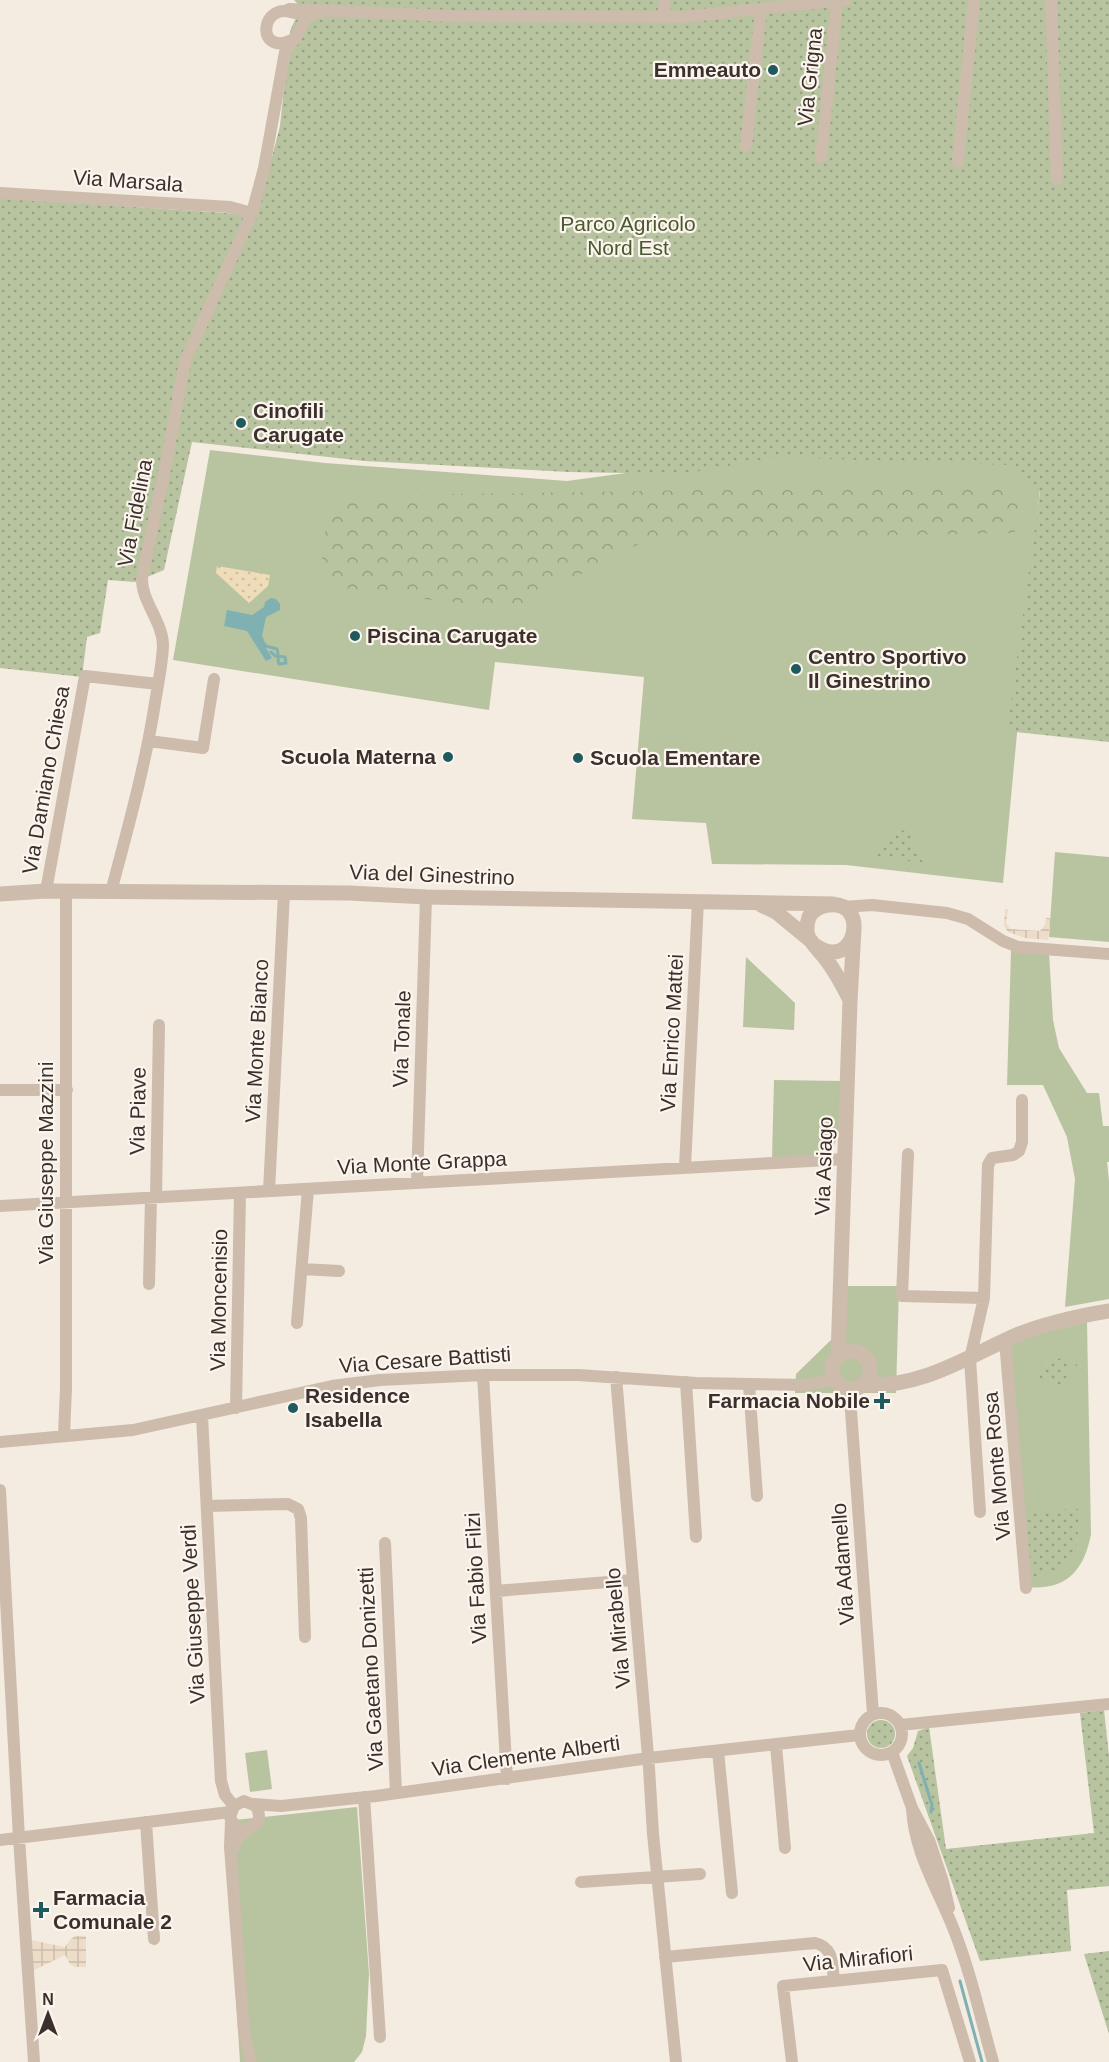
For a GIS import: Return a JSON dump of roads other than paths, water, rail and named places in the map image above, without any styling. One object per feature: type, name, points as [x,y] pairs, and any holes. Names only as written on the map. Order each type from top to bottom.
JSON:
[{"type":"street","points":[[265,27],[270,0]]},
{"type":"street","points":[[663,16],[665,0]]},
{"type":"street","points":[[958,161],[974,0]]},
{"type":"street","points":[[1051,0],[1057,179]]},
{"type":"street","points":[[265,27],[271,12],[288,6],[324,11],[451,16],[663,16],[841,1]]},
{"type":"street","name":"Via Grigna","points":[[821,157],[841,1]]},
{"type":"street","points":[[288,6],[297,15],[296,35]]},
{"type":"street","points":[[747,146],[761,9]]},
{"type":"street","points":[[271,39],[281,43],[296,35],[310,15],[324,11]]},
{"type":"street","name":"Via Fidelina","points":[[265,27],[271,39],[280,77]]},
{"type":"street","name":"Via Fidelina","points":[[111,892],[149,741],[158,684],[162,641],[160,628],[144,595],[142,577],[183,372],[186,359],[252,213],[264,168],[285,52],[296,35]]},
{"type":"street","name":"Via Marsala","points":[[0,193],[230,207],[252,213]]},
{"type":"street","name":"Via Damiano Chiesa","points":[[45,891],[85,676],[158,684]]},
{"type":"street","points":[[149,741],[203,748],[214,679]]},
{"type":"street","points":[[0,894],[45,891],[111,892]]},
{"type":"street","name":"Via Giuseppe Mazzini","points":[[64,1435],[66,1388],[66,891]]},
{"type":"street","name":"Via del Ginestrino","points":[[111,892],[349,893],[426,897],[698,901],[753,903],[848,912],[888,906],[947,913],[968,919],[1017,947],[1109,954]]},
{"type":"street","name":"Via Monte Bianco","points":[[269,1191],[284,893]]},
{"type":"street","name":"Via Tonale","points":[[417,1183],[426,897]]},
{"type":"street","name":"Via Enrico Mattei","points":[[685,1167],[698,901]]},
{"type":"street","name":"Via del Ginestrino","points":[[753,903],[773,910],[813,943]]},
{"type":"street","points":[[819,907],[848,912],[848,944],[840,950],[827,951],[813,943],[807,926],[811,914],[819,907]]},
{"type":"street","name":"Via Asiago","points":[[838,1357],[850,1001],[848,912]]},
{"type":"street","name":"Via Asiago","points":[[813,943],[838,976],[850,1001]]},
{"type":"street","name":"Via Piave","points":[[149,1284],[159,1025]]},
{"type":"street","points":[[0,1090],[67,1090]]},
{"type":"street","points":[[980,1512],[970,1359],[984,1298],[989,1162],[994,1157],[1011,1155],[1019,1151],[1022,1101]]},
{"type":"street","points":[[908,1154],[902,1296],[984,1298]]},
{"type":"street","name":"Via Monte Grappa","points":[[0,1206],[845,1159]]},
{"type":"street","points":[[297,1323],[308,1189]]},
{"type":"street","name":"Via Moncenisio","points":[[236,1408],[240,1193]]},
{"type":"street","points":[[302,1269],[339,1271]]},
{"type":"street","name":"Via Cesare Battisti","points":[[0,1442],[133,1430],[354,1382],[483,1375],[616,1377],[749,1385],[885,1385],[914,1380],[937,1372],[970,1359],[1005,1341],[1057,1322],[1109,1311]]},
{"type":"street","points":[[840,1332],[854,1352],[866,1358],[870,1371],[868,1379],[850,1385],[833,1368],[838,1357],[854,1352]]},
{"type":"street","name":"Via Monte Rosa","points":[[1005,1341],[1026,1588]]},
{"type":"street","name":"Via Cesare Battisti","points":[[870,1371],[890,1376],[937,1372]]},
{"type":"street","name":"Via Fabio Filzi","points":[[483,1375],[507,1779]]},
{"type":"street","name":"Via Mirabello","points":[[616,1377],[657,1877],[676,2062]]},
{"type":"street","points":[[686,1382],[696,1537]]},
{"type":"street","points":[[749,1385],[757,1496]]},
{"type":"street","name":"Via Adamello","points":[[850,1385],[873,1714]]},
{"type":"street","name":"Via Giuseppe Verdi","points":[[202,1416],[221,1781],[232,1813]]},
{"type":"street","points":[[0,1490],[34,2062]]},
{"type":"street","points":[[207,1506],[288,1504],[296,1507],[301,1518],[305,1637]]},
{"type":"street","name":"Via Gaetano Donizetti","points":[[385,1543],[396,1793]]},
{"type":"street","points":[[496,1591],[633,1580]]},
{"type":"street","points":[[900,1725],[1109,1704]]},
{"type":"street","points":[[873,1714],[888,1714],[894,1717],[900,1725],[901,1740],[892,1752],[879,1755],[869,1752],[863,1746],[860,1735],[862,1723],[873,1714]]},
{"type":"street","name":"Via Clemente Alberti","points":[[252,1804],[281,1806],[364,1797],[648,1758],[860,1735]]},
{"type":"street","points":[[776,1745],[785,1848]]},
{"type":"street","points":[[718,1751],[732,1893]]},
{"type":"street","points":[[892,1752],[912,1808],[916,1837],[934,1889],[951,1924],[966,1966],[993,2062]]},
{"type":"street","points":[[364,1797],[380,2037]]},
{"type":"street","points":[[0,1840],[232,1813],[243,1801],[252,1804],[258,1810],[258,1820],[237,1841],[232,1856]]},
{"type":"street","name":"Via Clemente Alberti","points":[[258,1820],[281,1806]]},
{"type":"street","points":[[232,1813],[237,1828],[246,1830]]},
{"type":"street","points":[[232,1813],[232,1856],[244,2029],[251,2062]]},
{"type":"street","points":[[146,1822],[154,1939]]},
{"type":"street","points":[[581,1882],[700,1874]]},
{"type":"street","points":[[665,1957],[815,1943],[824,1945],[830,1952],[834,1981]]},
{"type":"street","name":"Via Mirafiori","points":[[792,2062],[783,1986],[942,1970],[970,2062]]},
{"type":"street","points":[[248,2045],[260,2062]]},
{"type":"water","points":[[271,598],[276,599],[280,604],[280,610],[266,617],[262,641],[272,658],[266,661],[247,631],[224,626],[227,610],[252,615],[264,607],[265,602]]},
{"type":"waterway","points":[[261,639],[266,646],[277,649],[278,653],[278,655],[278,657],[278,661],[279,664],[286,663],[285,657],[275,656],[271,652]]},
{"type":"waterway","points":[[919,1763],[932,1805],[931,1812]]},
{"type":"waterway","points":[[960,1981],[982,2062]]},
{"type":"place","name":"Emmeauto","points":[[773,70]]},
{"type":"place","name":"Cinofili Carugate","points":[[241,423]]},
{"type":"place","name":"Piscina Carugate","points":[[355,636]]},
{"type":"place","name":"Centro Sportivo Il Ginestrino","points":[[796,669]]},
{"type":"place","name":"Scuola Materna","points":[[448,757]]},
{"type":"place","name":"Scuola Ementare","points":[[578,758]]},
{"type":"place","name":"Farmacia Nobile","points":[[882,1401]]},
{"type":"place","name":"Residence Isabella","points":[[293,1408]]},
{"type":"place","name":"Farmacia Comunale 2","points":[[41,1910]]},
{"type":"park label","name":"Parco Agricolo Nord Est","points":[[628,236]]}]
